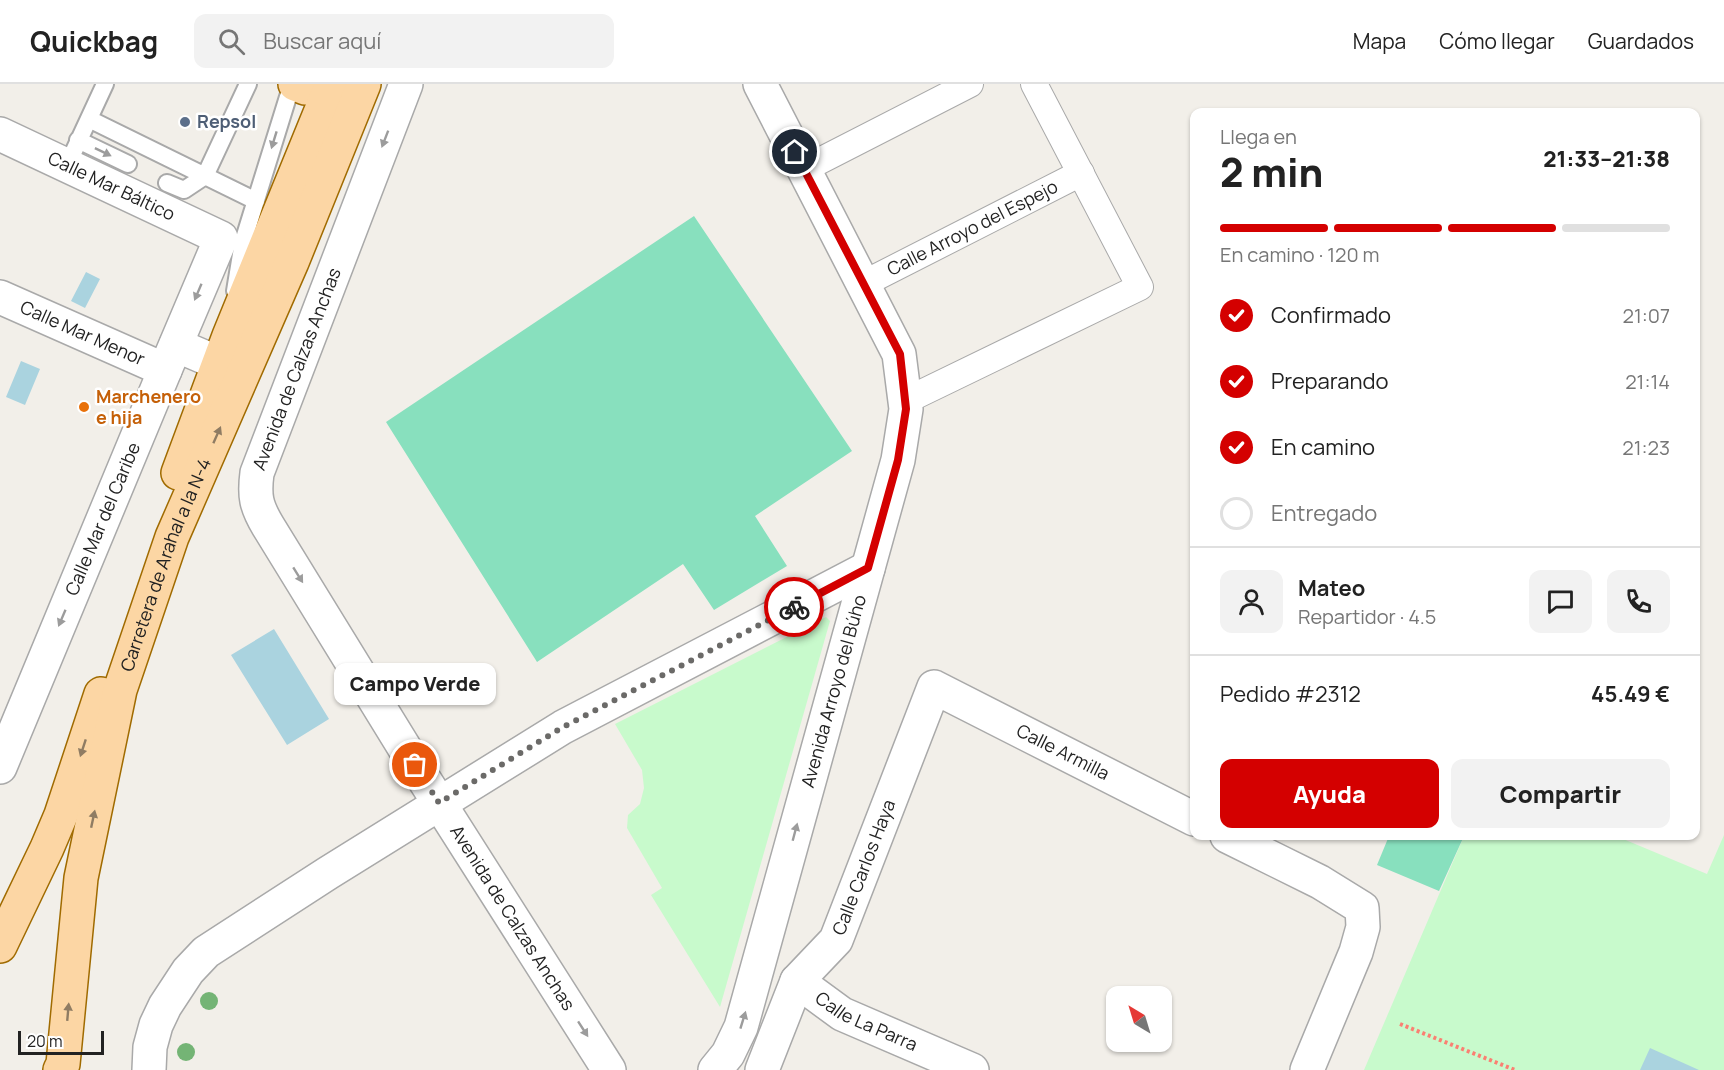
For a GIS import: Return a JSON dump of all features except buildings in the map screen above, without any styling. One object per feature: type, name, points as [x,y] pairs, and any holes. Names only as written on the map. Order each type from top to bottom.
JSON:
[{"type":"main road","points":[[293,84],[305,88],[314,84]]},
{"type":"main road","name":"Carretera de Arahal a la N-4","points":[[0,946],[61,815],[152,547],[224,349],[332,84]]},
{"type":"main road","points":[[292,262],[294,221],[345,92],[340,84]]},
{"type":"main road","name":"Carretera de Arahal a la N-4","points":[[60,1070],[63,1064],[81,878],[120,690],[172,537],[292,262],[364,84]]},
{"type":"street","name":"Avenida de Calzas Anchas","points":[[406,84],[257,473],[255,500],[267,526],[439,803],[609,1070]]},
{"type":"street","name":"Avenida Arroyo del Búho","points":[[714,1070],[728,1054],[741,1027],[898,460],[906,409],[900,354],[760,84]]},
{"type":"street","points":[[804,170],[970,84]]},
{"type":"street","points":[[905,401],[1140,287],[1034,84]]},
{"type":"street","name":"Calle Mar Báltico","points":[[0,134],[72,153],[232,240]]},
{"type":"street","name":"Calle Arroyo del Espejo","points":[[863,284],[1081,173]]},
{"type":"street","name":"Calle Mar del Caribe","points":[[0,767],[170,358],[232,240]]},
{"type":"street","name":"Calle Mar Menor","points":[[0,297],[170,358],[224,349]]},
{"type":"street","points":[[149,1070],[150,1047],[156,1025],[165,1006],[188,970],[206,952],[439,803],[563,727],[868,568]]},
{"type":"street","name":"Calle Armilla","points":[[934,687],[1190,817]]},
{"type":"street","name":"Calle Carlos Haya","points":[[762,1070],[797,981],[836,940],[934,687]]},
{"type":"street","points":[[1235,840],[1320,882],[1362,908],[1363,927],[1356,952],[1307,1070]]},
{"type":"street","name":"Calle La Parra","points":[[797,981],[842,1014],[922,1060],[972,1070]]},
{"type":"lane","points":[[105,84],[72,153],[128,164]]},
{"type":"lane","points":[[167,183],[184,190],[205,176],[248,84]]},
{"type":"lane","points":[[224,349],[232,240],[256,201],[293,84]]},
{"type":"lane","points":[[89,119],[256,201]]},
{"type":"path","points":[[1400,1023],[1515,1070]]},
{"type":"green space","points":[[694,216],[852,451],[755,516],[787,566],[714,610],[683,564],[537,662],[386,422]]},
{"type":"green space","points":[[826,617],[830,621],[720,1007],[651,895],[662,888],[627,828],[628,815],[640,804],[644,788],[642,770],[615,724]]},
{"type":"green space","points":[[1724,835],[1724,1070],[1364,1070],[1462,840],[1626,840],[1707,874]]},
{"type":"green space","points":[[1387,840],[1462,840],[1439,891],[1377,865]]},
{"type":"water","points":[[86,272],[100,279],[85,308],[71,301]]},
{"type":"water","points":[[21,361],[40,369],[25,405],[6,397]]},
{"type":"water","points":[[274,629],[329,719],[287,745],[231,655]]},
{"type":"water","points":[[1650,1048],[1699,1070],[1640,1070]]},
{"type":"way so far","points":[[415,765],[439,803],[563,727],[794,607]]},
{"type":"place","name":"Repsol","points":[[185,122]]},
{"type":"place","name":"Marchenero e hija","points":[[84,407]]},
{"type":"place","name":"Campo Verde","points":[[415,765]]},
{"type":"route","points":[[794,607],[868,568],[898,460],[906,409],[900,354],[795,152]]}]
